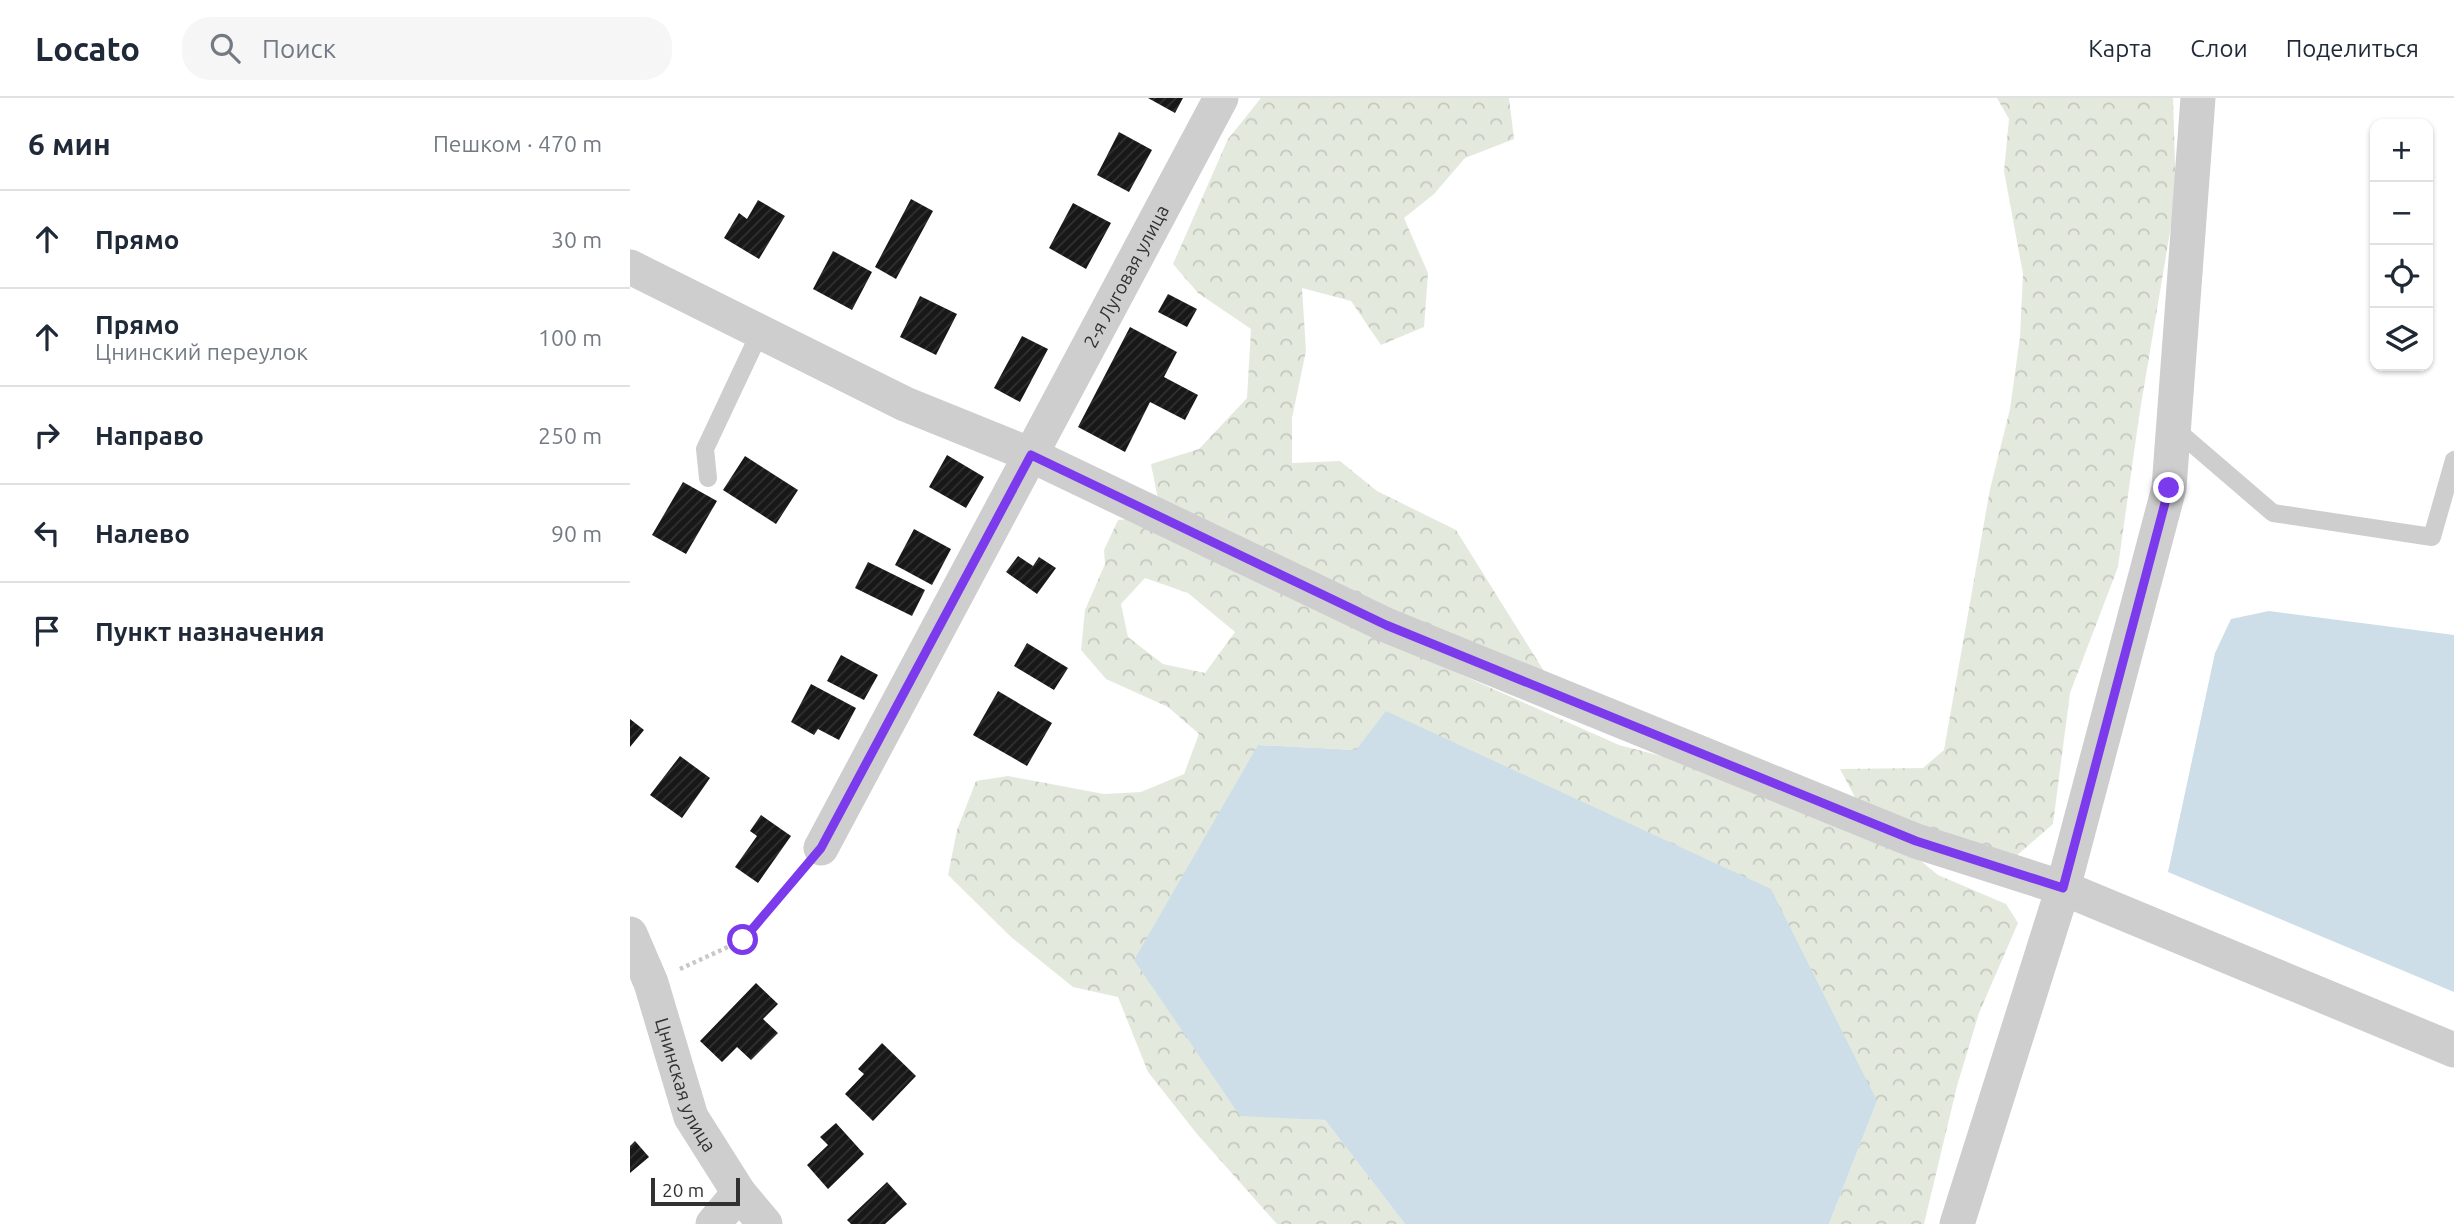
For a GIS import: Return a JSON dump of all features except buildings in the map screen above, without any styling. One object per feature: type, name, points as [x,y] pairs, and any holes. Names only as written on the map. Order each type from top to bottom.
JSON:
[{"type":"street","name":"2-я Луговая улица","points":[[821,848],[1221,98]]},
{"type":"street","points":[[1957,1224],[2063,888],[2169,488],[2198,98]]},
{"type":"street","points":[[630,267],[905,404],[1031,455],[1386,625],[1916,841],[2063,888],[2454,1050]]},
{"type":"street","name":"Цнинская улица","points":[[630,934],[651,983],[691,1117],[739,1193],[765,1224]]},
{"type":"street","points":[[713,1224],[739,1193]]},
{"type":"lane","points":[[708,478],[705,449],[760,332]]},
{"type":"lane","points":[[2174,428],[2273,513],[2432,537],[2454,460]]},
{"type":"path","points":[[651,983],[743,940],[821,848]]},
{"type":"green space","points":[[1261,98],[1509,98],[1514,139],[1465,158],[1434,194],[1404,218],[1428,273],[1424,327],[1381,345],[1351,301],[1302,288],[1306,351],[1292,418],[1292,463],[1340,461],[1377,491],[1456,530],[1552,684],[1159,504],[1151,464],[1199,449],[1247,398],[1251,329],[1198,293],[1173,264],[1228,139]]},
{"type":"green space","points":[[1997,98],[2173,98],[2176,196],[2139,417],[2118,567],[2070,693],[2053,824],[2015,857],[1864,814],[1840,769],[1923,768],[1944,750],[1990,489],[2010,409],[2020,337],[2023,274],[2004,171],[2009,119]]},
{"type":"green space","points":[[1151,517],[1419,656],[1619,745],[1684,762],[1899,843],[1938,875],[2006,904],[2018,923],[1979,1013],[1957,1086],[1924,1224],[1829,1224],[1877,1101],[1356,750],[1258,745],[1240,1115],[1325,1120],[1405,1224],[1277,1224],[1197,1134],[1148,1072],[1118,997],[1073,987],[1011,937],[948,875],[957,830],[976,781],[1008,776],[1104,794],[1141,792],[1184,774],[1199,734],[1168,707],[1106,679],[1081,650],[1085,610],[1105,564],[1104,550],[1118,520]],"holes":[[[1145,578],[1188,593],[1235,632],[1205,673],[1163,664],[1128,637],[1121,604]]]},
{"type":"shaded area","points":[[2269,611],[2454,635],[2454,992],[2168,872],[2215,653],[2231,619]]},
{"type":"shaded area","points":[[1386,711],[1771,889],[1877,1101],[1829,1224],[1405,1224],[1325,1120],[1240,1116],[1134,960],[1258,745],[1356,750]]},
{"type":"route","points":[[743,940],[821,848],[1031,455],[1386,625],[1916,841],[2063,888],[2169,488]]}]
